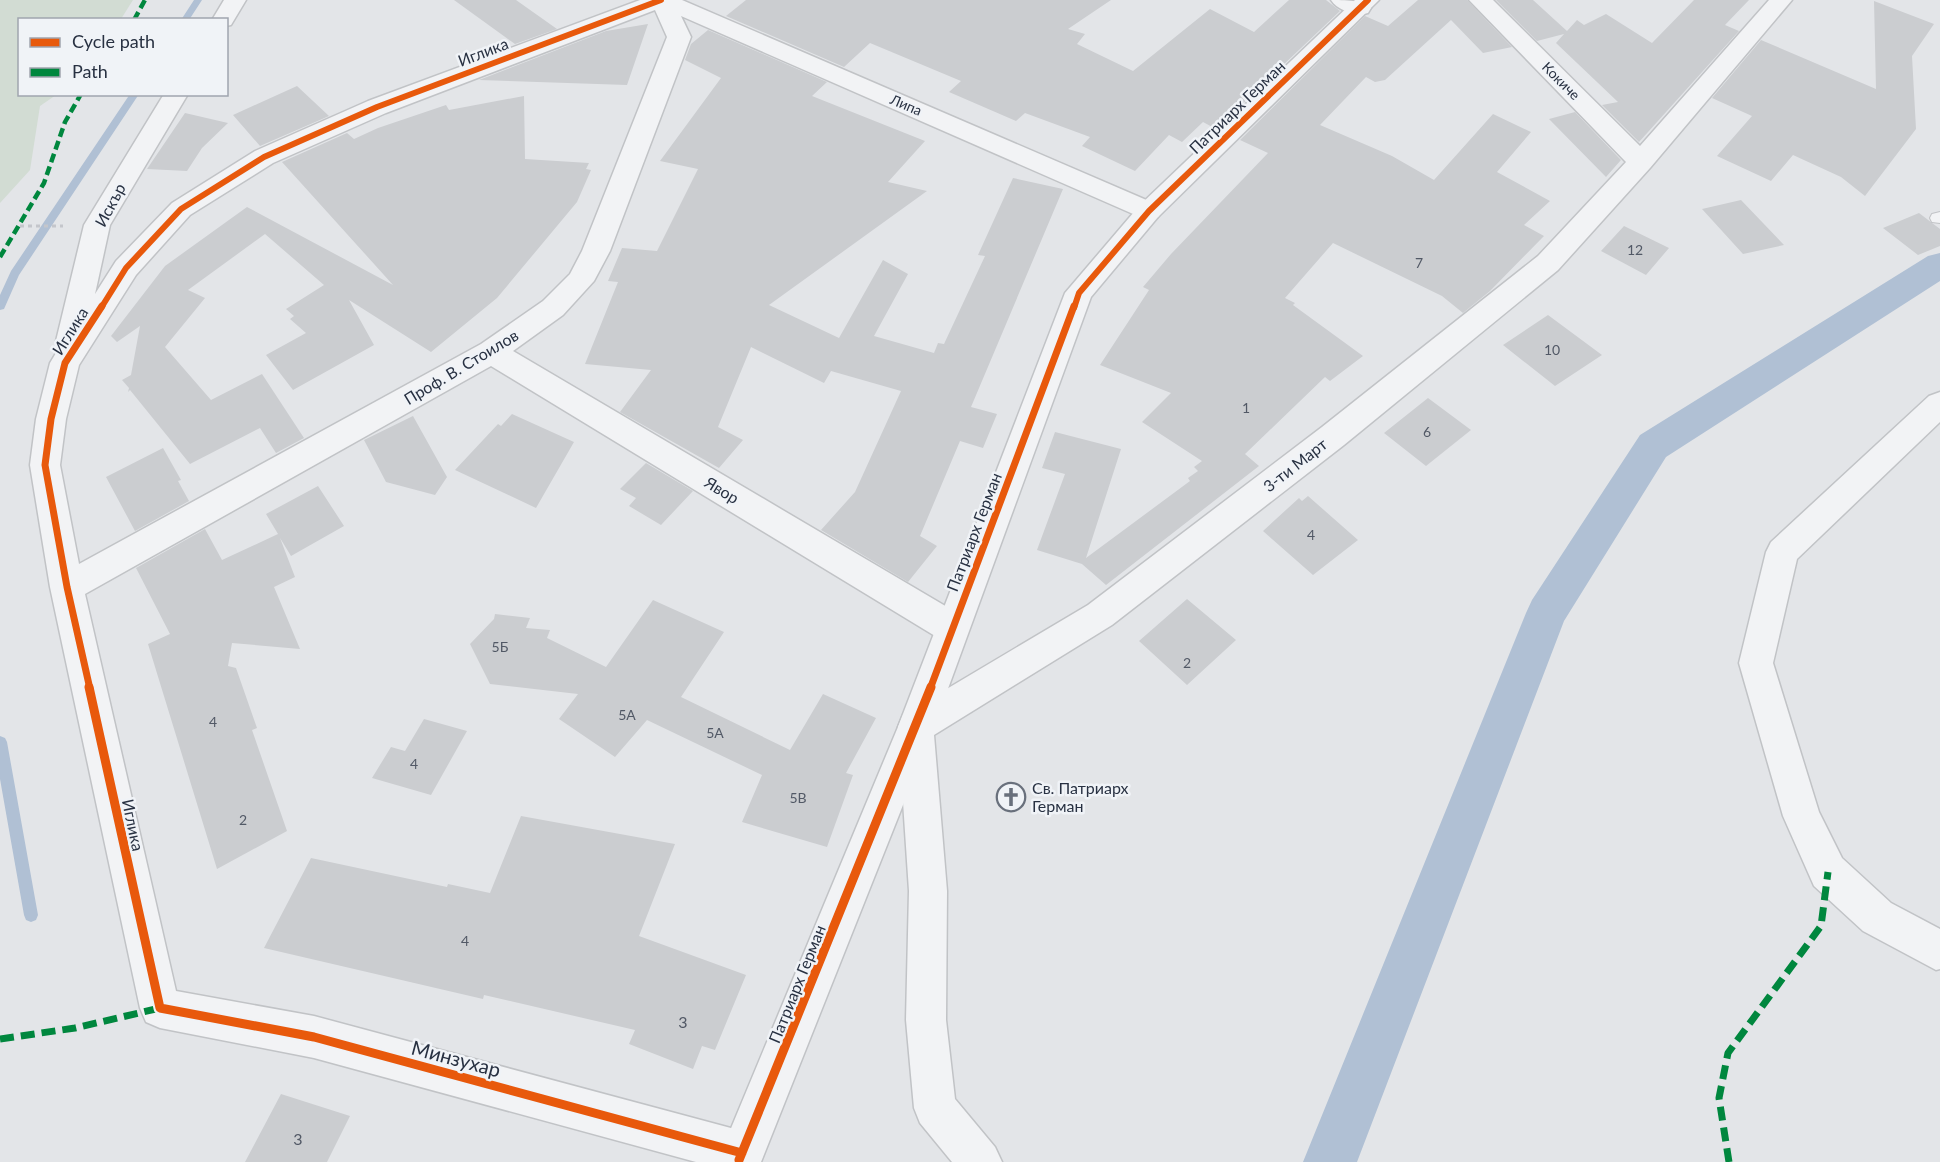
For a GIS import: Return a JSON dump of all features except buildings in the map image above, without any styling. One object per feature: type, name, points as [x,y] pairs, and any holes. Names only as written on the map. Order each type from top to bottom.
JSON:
[{"type":"street","points":[[224,18],[235,0]]},
{"type":"street","name":"Липа","points":[[662,0],[1149,211]]},
{"type":"street","name":"Проф. В. Стоилов","points":[[66,587],[491,352],[553,308],[580,281],[596,250],[679,37],[662,0]]},
{"type":"street","name":"Иглика","points":[[160,1008],[66,587],[45,465],[51,419],[64,363],[126,268],[181,209],[264,156],[376,107],[662,0]]},
{"type":"street","name":"Кокиче","points":[[1480,0],[1641,162]]},
{"type":"street","name":"3-ти Март","points":[[916,726],[1100,615],[1333,436],[1548,263],[1641,162],[1781,0]]},
{"type":"street","name":"Патриарх Герман","points":[[740,1157],[916,726],[1079,292],[1149,211],[1357,3]]},
{"type":"street","name":"Искър","points":[[64,363],[97,225],[175,96]]},
{"type":"street","name":"Явор","points":[[491,352],[952,628]]},
{"type":"street","points":[[1940,404],[1782,552],[1756,663],[1802,816],[1828,872],[1877,917],[1936,950],[1940,949]]},
{"type":"street","points":[[916,726],[927,891],[926,1020],[935,1108],[980,1162]]},
{"type":"street","name":"Минзухар","points":[[160,1008],[314,1037],[740,1157]]},
{"type":"path","points":[[20,226],[72,225]]},
{"type":"shaded area","points":[[0,0],[133,0],[122,18],[18,18],[18,96],[55,96],[40,106],[30,170],[0,203]]},
{"type":"waterway","points":[[186,18],[198,0]]},
{"type":"waterway","points":[[0,306],[15,274],[134,96]]},
{"type":"waterway","points":[[1330,1162],[1547,613],[1653,446],[1940,265]]},
{"type":"waterway","points":[[0,742],[31,915]]},
{"type":"marked path","points":[[135,18],[145,0]]},
{"type":"marked path","points":[[0,257],[44,183],[65,122],[79,96]]},
{"type":"marked path","points":[[1729,1162],[1719,1098],[1728,1053],[1821,926],[1828,872]]},
{"type":"marked path","points":[[0,1039],[75,1028],[160,1008]]},
{"type":"cycle path","points":[[661,0],[377,107],[264,157],[181,209],[126,268],[65,363],[51,419],[45,465],[67,587],[160,1008],[314,1037],[742,1153]]},
{"type":"cycle path","points":[[739,1160],[916,727],[1079,293],[1149,211],[1368,0]]},
{"type":"place","name":"Св. Патриарх Герман","points":[[1011,797]]}]
